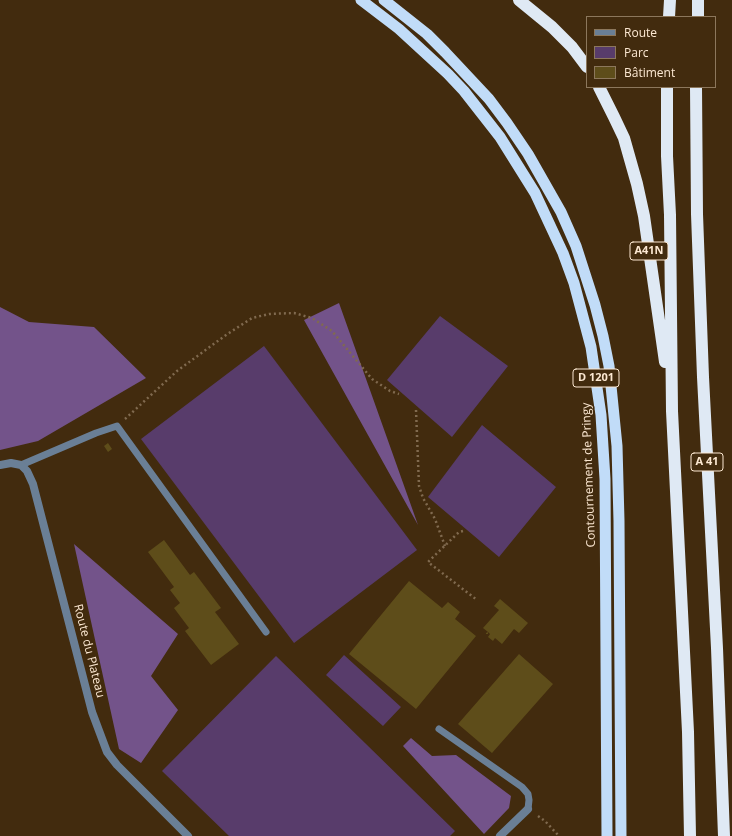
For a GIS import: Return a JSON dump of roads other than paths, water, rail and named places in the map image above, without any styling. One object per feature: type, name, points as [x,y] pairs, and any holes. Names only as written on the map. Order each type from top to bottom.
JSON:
[{"type":"highway","name":"Contournement de Pringy","points":[[361,0],[399,29],[443,70],[464,92],[496,132],[519,165],[535,193],[563,253],[574,283],[591,347],[601,415],[605,480],[607,836]]},
{"type":"highway","name":"D 1201","points":[[384,0],[422,30],[445,52],[489,99],[511,129],[542,176],[561,212],[576,246],[595,305],[609,366],[617,460],[619,521],[620,836]]},
{"type":"highway","points":[[519,0],[552,27],[572,47],[586,66]]},
{"type":"highway","points":[[669,16],[670,0]]},
{"type":"highway","points":[[698,0],[698,16]]},
{"type":"highway","name":"A41N","points":[[600,88],[624,138],[637,184],[644,216],[672,411]]},
{"type":"highway","name":"A 41","points":[[667,88],[672,411],[688,732],[690,836]]},
{"type":"highway","name":"A 41","points":[[696,88],[697,214],[702,354],[717,648],[724,836]]},
{"type":"street","points":[[0,465],[21,465]]},
{"type":"street","name":"Route du Plateau","points":[[21,465],[27,471],[33,484],[92,712],[107,752],[117,765],[188,836]]},
{"type":"street","points":[[500,836],[528,809]]},
{"type":"lane","points":[[21,465],[96,433],[117,426],[266,632]]},
{"type":"lane","points":[[438,729],[522,787],[528,794],[528,809]]}]
